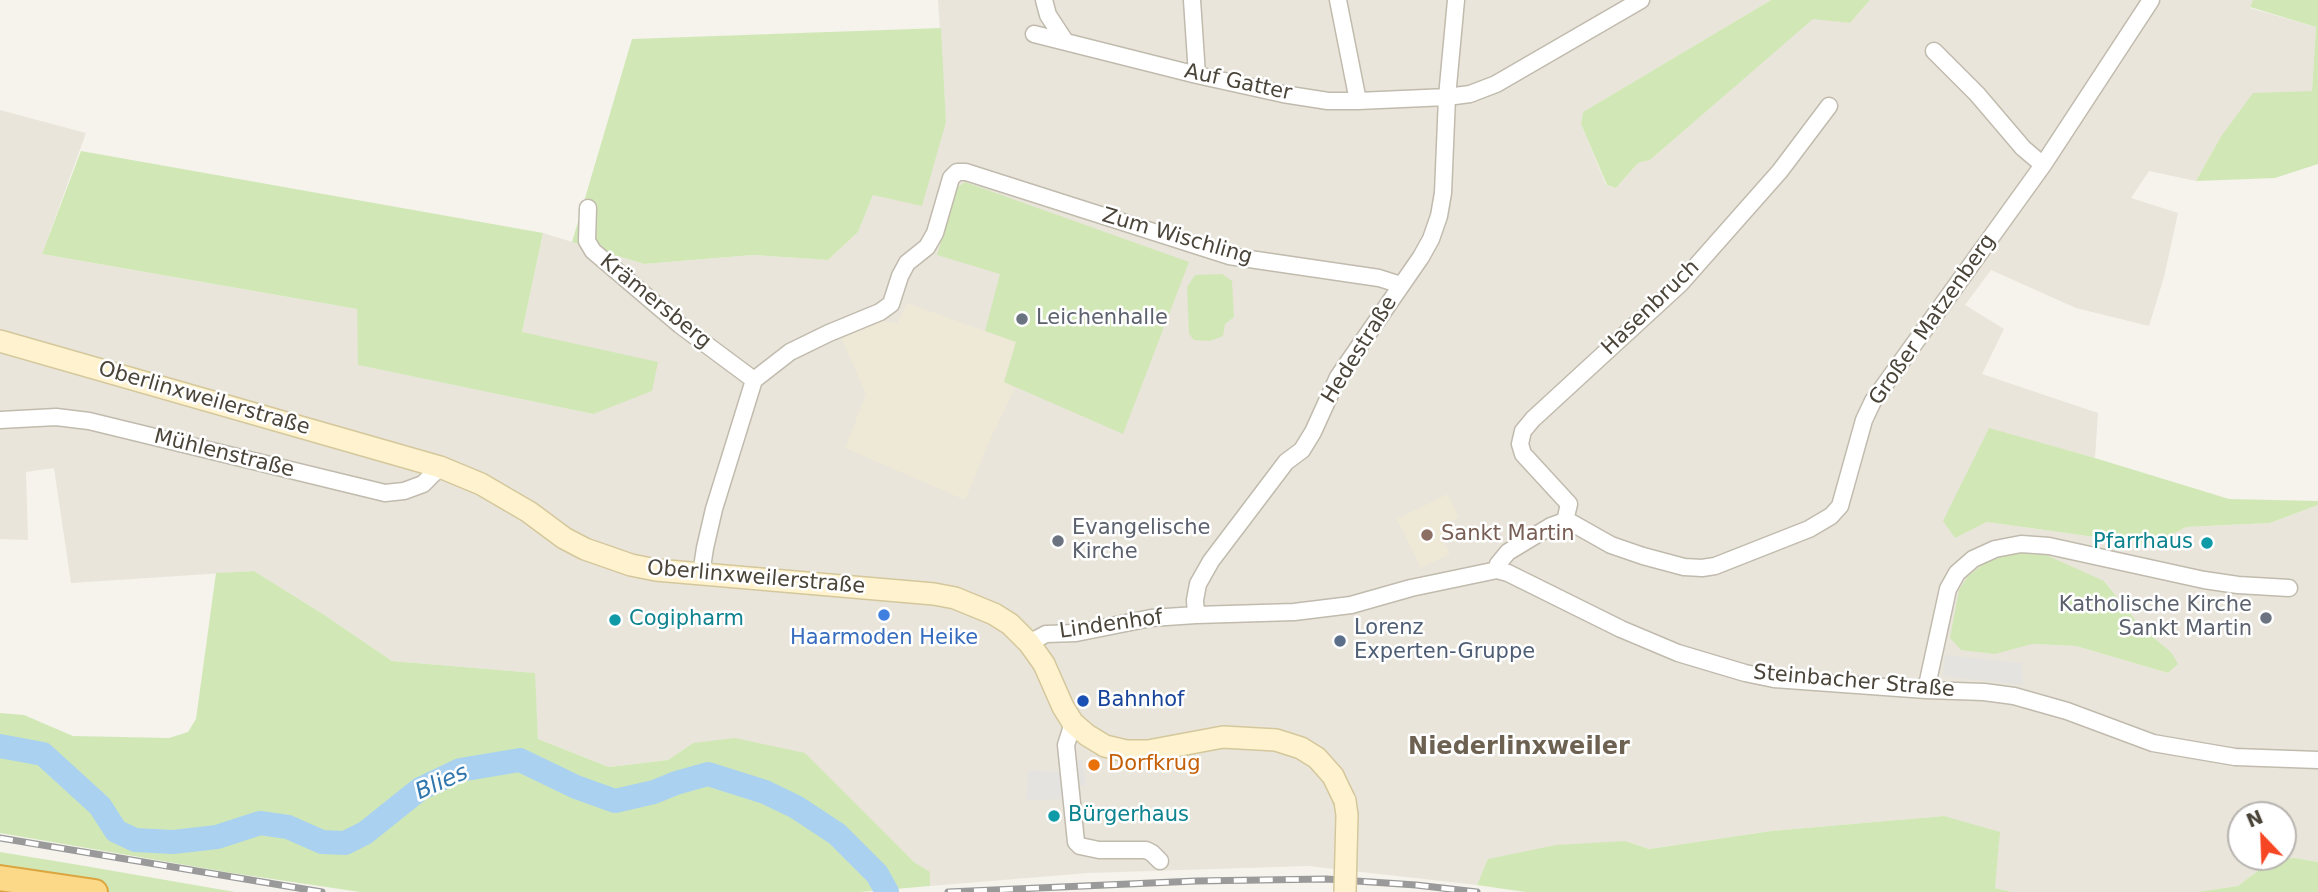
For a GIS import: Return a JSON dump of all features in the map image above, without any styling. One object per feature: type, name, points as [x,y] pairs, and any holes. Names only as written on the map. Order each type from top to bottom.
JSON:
[{"type":"highway","points":[[0,878],[95,892]]},
{"type":"main road","name":"Oberlinxweilerstraße","points":[[0,341],[440,467],[481,484],[529,512],[564,538],[602,556],[656,570],[955,598],[994,614],[1010,624],[1029,643],[1044,664],[1073,723]]},
{"type":"main road","points":[[1073,723],[1105,746],[1126,751],[1147,751],[1223,737],[1276,740],[1301,748],[1326,767],[1341,789],[1345,801],[1345,892]]},
{"type":"street","points":[[1044,0],[1048,15],[1065,41]]},
{"type":"street","points":[[1192,0],[1197,75]]},
{"type":"street","points":[[1338,0],[1358,101]]},
{"type":"street","name":"Hedestraße","points":[[1196,615],[1198,584],[1211,561],[1286,462],[1302,450],[1338,377],[1422,257],[1439,216],[1443,193],[1447,97],[1456,0]]},
{"type":"street","name":"Auf Gatter","points":[[1034,34],[1283,94],[1358,101],[1447,97],[1470,94],[1496,83],[1641,0]]},
{"type":"street","name":"Großer Matzenberg","points":[[1565,521],[1611,545],[1643,556],[1684,567],[1702,568],[1715,566],[1810,529],[1831,516],[1840,506],[1864,420],[1873,401],[2043,165],[2151,0]]},
{"type":"street","points":[[1934,51],[1977,93],[2023,148],[2043,165]]},
{"type":"street","name":"Hasenbruch","points":[[1565,521],[1569,504],[1523,454],[1520,444],[1523,431],[1681,283],[1780,171],[1829,106]]},
{"type":"street","name":"Zum Wischling","points":[[754,380],[790,352],[880,313],[891,304],[907,263],[927,247],[935,233],[951,178],[957,172],[966,172],[1229,256],[1379,278],[1401,285]]},
{"type":"street","name":"Krämersberg","points":[[588,208],[587,241],[593,251],[680,325],[754,380]]},
{"type":"street","points":[[701,574],[714,509],[754,380]]},
{"type":"street","name":"Mühlenstraße","points":[[0,420],[56,416],[89,421],[386,493],[404,491],[423,484],[440,467]]},
{"type":"street","points":[[1196,615],[1294,612],[1351,605],[1411,588],[1497,570],[1498,564],[1508,552],[1565,521]]},
{"type":"street","points":[[1926,690],[1948,589],[1957,573],[1973,559],[1995,548],[2021,544],[2049,546],[2204,580],[2288,588]]},
{"type":"street","name":"Steinbacher Straße","points":[[1497,570],[1678,653],[1745,673],[1774,679],[1984,692],[2020,697],[2153,744],[2235,757],[2318,760]]},
{"type":"street","name":"Lindenhof","points":[[1029,643],[1035,637],[1046,634],[1076,633],[1138,620],[1196,615]]},
{"type":"street","points":[[1073,723],[1066,745],[1076,842],[1080,846],[1099,850],[1146,850],[1160,861]]},
{"type":"shaded area","points":[[938,0],[1771,0],[1583,112],[1581,124],[1606,185],[1616,188],[1638,163],[1650,160],[1813,18],[1850,23],[1870,0],[2253,0],[2250,8],[2316,27],[2312,92],[2220,138],[2196,181],[2149,171],[2131,198],[2178,213],[2164,277],[2149,326],[2076,308],[1991,270],[1965,305],[2004,329],[1982,374],[2098,413],[2095,458],[1989,429],[1955,538],[1987,522],[2152,545],[2186,527],[2270,523],[2318,505],[2318,862],[2297,858],[2297,801],[2227,801],[2227,871],[2257,871],[2238,886],[2196,892],[2012,892],[1995,888],[1944,816],[1771,831],[1649,849],[1625,841],[1489,859],[1477,885],[1308,866],[1088,873],[930,886],[929,872],[914,862],[862,811],[693,743],[668,760],[609,767],[538,739],[534,673],[392,661],[254,571],[71,583],[54,468],[26,472],[28,540],[0,539],[0,110],[86,133],[42,254],[357,309],[359,365],[593,414],[522,332],[543,233],[644,264],[753,255],[828,260],[858,232],[873,195],[946,122]],"holes":[[[2104,581],[2142,628],[2171,652],[2168,673],[2076,646],[2032,644]]]},
{"type":"shaded area","points":[[907,303],[1016,342],[1004,382],[1015,388],[965,500],[845,448],[866,394],[840,335],[876,319],[897,324]]},
{"type":"shaded area","name":"Sankt Martin","points":[[1448,494],[1459,518],[1452,521],[1456,531],[1442,538],[1450,554],[1421,568],[1397,519]]},
{"type":"shaded area","points":[[1945,655],[2022,663],[2023,685],[1943,676]]},
{"type":"shaded area","points":[[1082,759],[1086,785],[1076,786],[1077,799],[1026,800],[1028,770],[1073,773],[1072,760]]},
{"type":"green space","points":[[1771,0],[1870,0],[1850,23],[1813,19],[1650,160],[1638,163],[1616,188],[1607,185],[1581,124],[1583,112]]},
{"type":"green space","points":[[2253,0],[2318,0],[2318,164],[2275,178],[2196,181],[2220,138],[2253,93],[2312,91],[2316,27],[2250,7]]},
{"type":"green space","points":[[941,28],[946,122],[922,206],[873,195],[858,232],[828,260],[753,255],[644,264],[572,242],[632,39]]},
{"type":"green space","points":[[81,151],[543,233],[522,332],[658,362],[652,391],[593,414],[358,365],[357,309],[42,254]]},
{"type":"green space","points":[[965,182],[1189,262],[1123,434],[1004,382],[1016,342],[985,331],[1000,274],[937,255],[958,187]]},
{"type":"green space","points":[[1222,274],[1232,281],[1234,317],[1225,324],[1223,336],[1210,341],[1194,340],[1189,334],[1187,287],[1195,275]]},
{"type":"green space","points":[[1989,428],[2229,499],[2318,501],[2318,505],[2270,523],[2186,527],[2152,545],[1987,522],[1955,538],[1943,521]]},
{"type":"green space","points":[[2012,553],[2046,555],[2104,581],[2142,628],[2171,652],[2178,664],[2168,673],[2076,646],[2032,644],[1995,654],[1961,650],[1950,638],[1959,590],[1968,576],[1985,563]]},
{"type":"green space","points":[[254,571],[392,661],[535,673],[538,739],[609,767],[668,760],[693,743],[735,738],[805,753],[914,862],[930,872],[930,886],[860,892],[360,892],[0,833],[0,713],[24,715],[73,736],[169,738],[188,732],[196,719],[216,573]]},
{"type":"green space","points":[[1944,816],[2000,832],[1995,888],[2012,892],[1525,892],[1477,885],[1488,859],[1556,845],[1625,841],[1649,849],[1771,831]]},
{"type":"green space","points":[[0,852],[79,865],[235,892],[0,892]]},
{"type":"green space","points":[[2297,858],[2318,862],[2318,892],[2196,892],[2238,886],[2257,871],[2297,871]]},
{"type":"waterway","name":"Blies","points":[[0,746],[43,754],[100,806],[116,831],[135,840],[173,842],[217,837],[260,823],[288,827],[322,842],[345,843],[365,833],[420,789],[460,770],[520,760],[576,787],[615,801],[654,792],[708,774],[765,792],[796,807],[837,834],[877,874],[887,892]]},
{"type":"railway","points":[[0,838],[322,892]]},
{"type":"railway","points":[[948,892],[1196,881],[1326,879],[1477,892]]},
{"type":"place","name":"Leichenhalle","points":[[1022,319]]},
{"type":"place","name":"Sankt Martin","points":[[1427,535]]},
{"type":"place","name":"Evangelische Kirche","points":[[1058,541]]},
{"type":"place","name":"Pfarrhaus","points":[[2207,543]]},
{"type":"place","name":"Haarmoden Heike","points":[[884,615]]},
{"type":"place","name":"Katholische Kirche Sankt Martin","points":[[2266,618]]},
{"type":"place","name":"Cogipharm","points":[[615,620]]},
{"type":"place","name":"Lorenz Experten-Gruppe","points":[[1340,641]]},
{"type":"place","name":"Bahnhof","points":[[1083,701]]},
{"type":"place","name":"Dorfkrug","points":[[1094,765]]},
{"type":"place","name":"Bürgerhaus","points":[[1054,816]]},
{"type":"district","name":"Niederlinxweiler","points":[[1519,748]]}]
